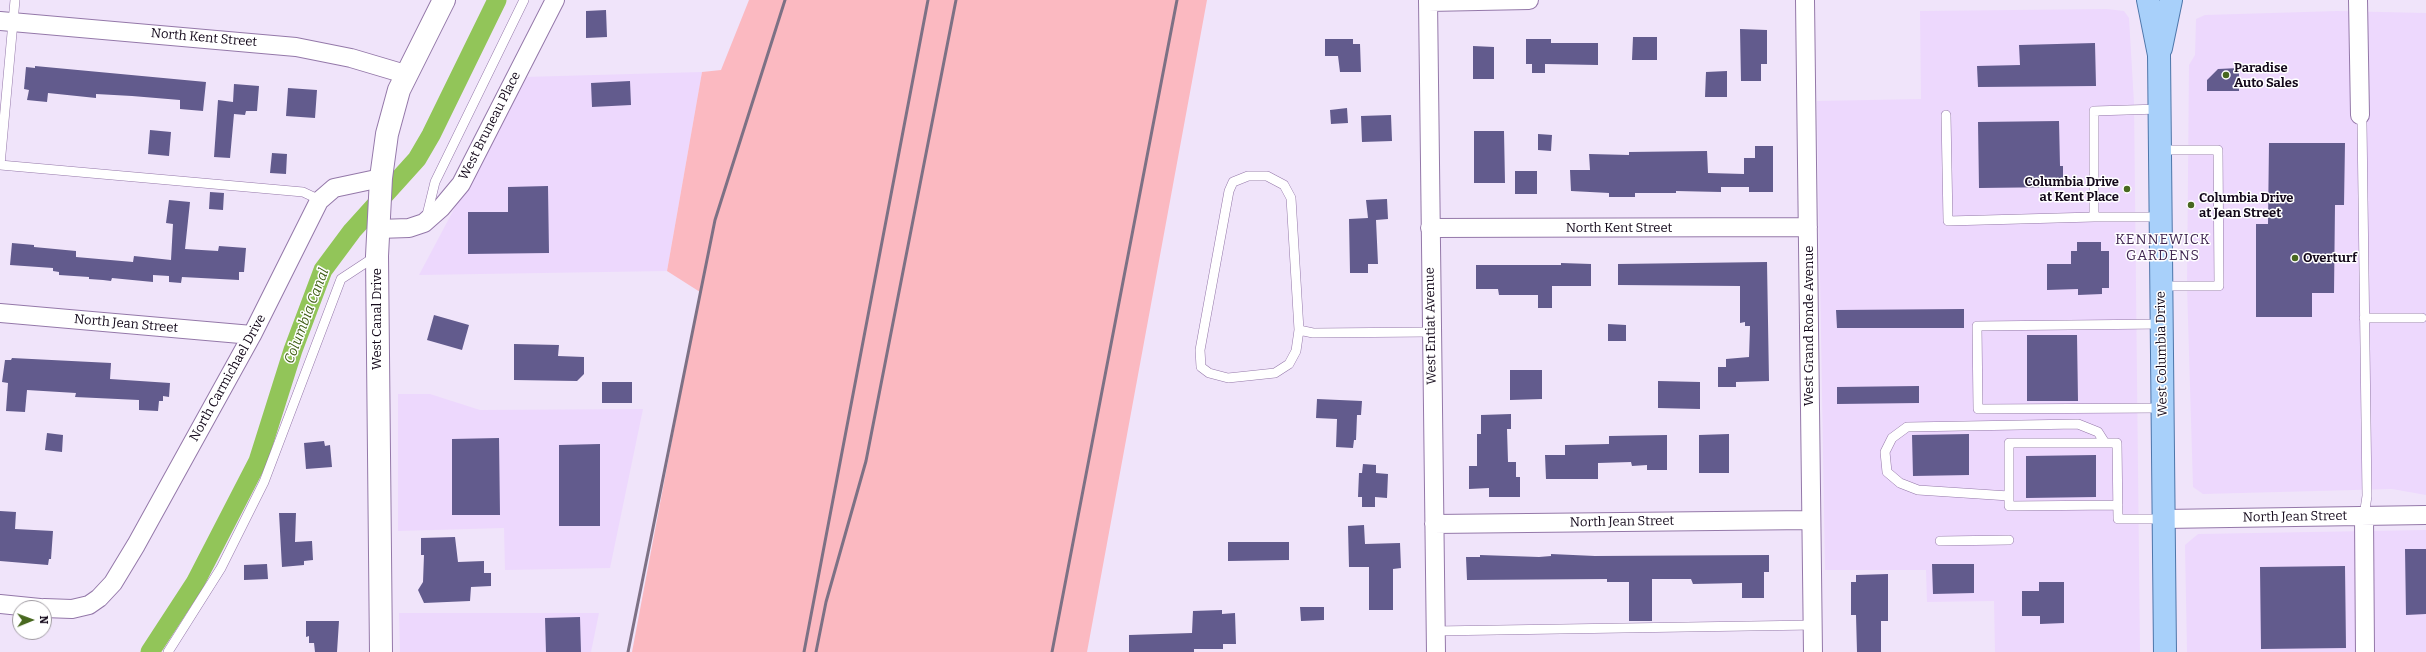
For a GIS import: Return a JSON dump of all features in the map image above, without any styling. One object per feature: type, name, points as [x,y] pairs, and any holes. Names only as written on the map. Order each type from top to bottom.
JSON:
[{"type":"main road","name":"West Columbia Drive","points":[[2148,0],[2159,55],[2165,652]]},
{"type":"main road","name":"West Columbia Drive","points":[[2159,55],[2172,0]]},
{"type":"street","name":"West Canal Drive","points":[[381,652],[377,256],[381,182],[389,127],[405,74],[444,0]]},
{"type":"street","name":"West Bruneau Place","points":[[378,222],[409,228],[424,223],[442,208],[468,173],[555,0]]},
{"type":"street","points":[[1428,1],[1529,0]]},
{"type":"street","name":"West Grand Ronde Avenue","points":[[1805,0],[1810,520],[1813,652]]},
{"type":"street","points":[[2358,0],[2360,115]]},
{"type":"street","name":"West Entiat Avenue","points":[[1428,1],[1436,652]]},
{"type":"street","name":"North Kent Street","points":[[6,21],[296,48],[351,58],[405,74]]},
{"type":"street","name":"North Carmichael Drive","points":[[52,608],[72,609],[89,605],[106,592],[123,566],[252,335],[285,273],[311,214],[320,200],[328,192],[338,186],[381,182]]},
{"type":"street","name":"North Kent Street","points":[[1430,228],[1808,227]]},
{"type":"street","name":"North Jean Street","points":[[0,313],[252,335]]},
{"type":"street","name":"North Jean Street","points":[[2164,519],[2426,515]]},
{"type":"street","points":[[2364,516],[2365,652]]},
{"type":"street","name":"North Jean Street","points":[[1434,524],[1810,520]]},
{"type":"street","points":[[0,604],[12,605]]},
{"type":"lane","points":[[15,0],[6,21],[0,165],[303,192],[320,200]]},
{"type":"lane","points":[[424,223],[435,182],[524,0]]},
{"type":"lane","points":[[2094,217],[2094,111],[2160,110]]},
{"type":"lane","points":[[1946,115],[1948,221],[2094,217],[2161,217]]},
{"type":"lane","points":[[2360,115],[2362,124],[2367,496],[2364,516]]},
{"type":"lane","points":[[2160,150],[2218,150],[2219,286],[2161,286]]},
{"type":"lane","points":[[1248,176],[1268,176],[1284,185],[1291,198],[1299,330],[1296,351],[1289,364],[1275,373],[1228,378],[1209,374],[1201,367],[1200,350],[1230,191],[1234,182],[1248,176]]},
{"type":"lane","points":[[168,652],[221,568],[264,482],[341,279],[377,256]]},
{"type":"lane","points":[[2364,318],[2422,318]]},
{"type":"lane","points":[[2162,324],[1977,326],[1978,409],[2162,408]]},
{"type":"lane","points":[[1299,330],[1313,333],[1431,332]]},
{"type":"lane","points":[[2009,496],[1918,490],[1900,483],[1887,472],[1885,452],[1892,438],[1907,427],[2078,424],[2098,432],[2104,443]]},
{"type":"lane","points":[[2118,505],[2009,506],[2009,443],[2118,443],[2118,505],[2118,519],[2164,519]]},
{"type":"lane","points":[[1940,541],[2009,540]]},
{"type":"lane","points":[[1435,631],[1812,625]]},
{"type":"shaded area","points":[[749,0],[1207,0],[1087,652],[632,652],[700,292],[667,271],[702,72],[721,70]]},
{"type":"shaded area","points":[[2107,9],[2124,11],[2129,18],[2134,103],[2140,652],[1995,652],[1994,601],[1927,602],[1926,570],[1825,570],[1817,101],[1921,99],[1920,11]]},
{"type":"shaded area","points":[[2338,11],[2426,13],[2426,495],[2392,489],[2203,494],[2193,487],[2187,286],[2189,65],[2195,55],[2196,19],[2205,15]]},
{"type":"shaded area","points":[[702,72],[667,271],[419,275],[524,77]]},
{"type":"shaded area","points":[[398,394],[430,394],[480,410],[643,409],[610,568],[505,570],[504,528],[398,531]]},
{"type":"shaded area","points":[[2426,530],[2426,652],[2187,652],[2185,545],[2198,534]]},
{"type":"shaded area","points":[[399,613],[599,613],[591,652],[400,652]]},
{"type":"building","points":[[606,10],[607,37],[586,38],[586,11]]},
{"type":"building","points":[[1740,29],[1767,30],[1767,64],[1761,64],[1761,81],[1741,81]]},
{"type":"building","points":[[1633,37],[1657,37],[1657,60],[1632,60]]},
{"type":"building","points":[[1325,39],[1353,39],[1353,44],[1360,44],[1361,72],[1340,72],[1338,56],[1325,56]]},
{"type":"building","points":[[1526,39],[1551,39],[1551,43],[1598,43],[1598,65],[1545,64],[1545,73],[1532,73],[1532,64],[1526,64]]},
{"type":"building","points":[[2095,43],[2096,86],[1978,87],[1977,66],[2020,65],[2019,45]]},
{"type":"building","points":[[1473,46],[1494,47],[1494,79],[1473,79]]},
{"type":"building","points":[[35,66],[206,82],[203,111],[180,109],[180,100],[132,96],[96,94],[96,98],[48,93],[47,102],[27,100],[29,90],[24,89],[26,67],[35,68]]},
{"type":"building","name":"Paradise Auto Sales","points":[[2239,68],[2239,91],[2207,91],[2207,80],[2218,69]]},
{"type":"building","points":[[1727,71],[1727,97],[1705,97],[1706,72]]},
{"type":"building","points":[[630,81],[631,105],[592,107],[591,83]]},
{"type":"building","points":[[234,84],[259,86],[257,111],[246,111],[245,115],[234,114],[230,158],[214,157],[218,100],[233,102]]},
{"type":"building","points":[[288,88],[317,90],[315,118],[286,116]]},
{"type":"building","points":[[1347,108],[1348,123],[1331,124],[1330,110]]},
{"type":"building","points":[[1391,115],[1392,141],[1362,142],[1361,116]]},
{"type":"building","points":[[2059,121],[2060,166],[2063,166],[2063,187],[1979,188],[1978,122]]},
{"type":"building","points":[[150,130],[171,132],[169,156],[148,154]]},
{"type":"building","points":[[1474,131],[1504,131],[1505,183],[1474,183]]},
{"type":"building","points":[[1538,134],[1552,135],[1551,151],[1538,150]]},
{"type":"building","name":"Overturf","points":[[2269,143],[2345,143],[2344,205],[2335,205],[2334,293],[2312,293],[2312,317],[2256,317],[2256,224],[2268,224]]},
{"type":"building","points":[[1755,146],[1773,146],[1773,192],[1749,192],[1749,187],[1721,187],[1721,192],[1676,191],[1676,193],[1635,193],[1635,197],[1609,197],[1609,193],[1571,191],[1570,170],[1590,170],[1589,154],[1629,155],[1629,152],[1707,151],[1708,173],[1744,174],[1744,158],[1755,158]]},
{"type":"building","points":[[272,153],[287,154],[286,174],[270,173]]},
{"type":"building","points":[[1515,171],[1537,171],[1537,194],[1515,194]]},
{"type":"building","points":[[548,186],[549,253],[468,254],[468,212],[508,212],[508,187]]},
{"type":"building","points":[[210,192],[224,193],[223,210],[209,209]]},
{"type":"building","points":[[1387,199],[1388,219],[1376,220],[1378,264],[1368,264],[1368,273],[1350,273],[1349,219],[1368,218],[1366,200]]},
{"type":"building","points":[[169,200],[190,202],[185,249],[218,251],[219,246],[246,248],[244,272],[239,272],[239,280],[182,277],[181,283],[169,282],[169,276],[153,275],[153,282],[112,278],[111,281],[89,279],[89,277],[59,275],[59,272],[53,271],[53,268],[10,265],[12,243],[34,245],[34,247],[76,251],[76,257],[133,262],[134,256],[171,260],[173,224],[166,223]]},
{"type":"building","points":[[2077,242],[2101,242],[2101,251],[2109,251],[2109,288],[2102,288],[2102,294],[2078,295],[2078,289],[2047,290],[2047,264],[2071,264],[2071,251],[2077,251]]},
{"type":"building","points":[[1767,262],[1769,381],[1736,382],[1736,387],[1718,387],[1718,367],[1726,367],[1726,359],[1749,357],[1750,326],[1745,326],[1745,322],[1740,323],[1740,286],[1618,285],[1618,264]]},
{"type":"building","points":[[1561,263],[1591,264],[1591,286],[1552,286],[1552,308],[1538,308],[1538,295],[1499,295],[1498,289],[1476,289],[1476,265],[1561,265]]},
{"type":"building","points":[[1964,309],[1964,328],[1837,328],[1836,310]]},
{"type":"building","points":[[434,315],[469,325],[462,350],[427,340]]},
{"type":"building","points":[[1608,324],[1626,325],[1626,341],[1608,341]]},
{"type":"building","points":[[2027,335],[2077,335],[2078,401],[2027,401]]},
{"type":"building","points":[[514,344],[559,345],[558,356],[584,357],[584,374],[577,381],[514,380]]},
{"type":"building","points":[[12,358],[111,363],[110,379],[170,383],[169,397],[163,396],[163,401],[159,401],[158,411],[139,410],[139,400],[75,397],[76,393],[27,390],[25,412],[6,411],[8,383],[2,382],[5,360],[11,360]]},
{"type":"building","points":[[1510,370],[1542,370],[1542,399],[1510,400]]},
{"type":"building","points":[[1658,381],[1700,382],[1700,409],[1658,408]]},
{"type":"building","points":[[602,382],[632,382],[632,403],[602,403]]},
{"type":"building","points":[[1919,386],[1919,403],[1837,404],[1837,387]]},
{"type":"building","points":[[1317,399],[1362,401],[1361,415],[1357,415],[1356,440],[1354,440],[1353,448],[1336,447],[1337,419],[1316,418]]},
{"type":"building","points":[[1511,414],[1511,429],[1507,429],[1508,462],[1516,462],[1516,477],[1520,477],[1520,497],[1489,497],[1489,488],[1469,489],[1469,466],[1477,466],[1477,434],[1481,434],[1481,415]]},
{"type":"building","points":[[47,433],[63,435],[62,452],[45,450]]},
{"type":"building","points":[[1729,434],[1729,473],[1699,473],[1699,435]]},
{"type":"building","points":[[1969,434],[1969,475],[1913,476],[1912,435]]},
{"type":"building","points":[[1667,435],[1667,470],[1647,470],[1647,465],[1632,466],[1631,462],[1598,463],[1598,479],[1546,479],[1545,455],[1565,455],[1565,445],[1609,444],[1609,436]]},
{"type":"building","points":[[499,438],[500,515],[452,515],[452,439]]},
{"type":"building","points":[[324,441],[325,446],[330,445],[332,467],[306,469],[304,443]]},
{"type":"building","points":[[600,444],[600,526],[559,526],[559,445]]},
{"type":"building","points":[[2096,455],[2096,497],[2026,498],[2026,456]]},
{"type":"building","points":[[1363,464],[1376,465],[1376,473],[1388,474],[1387,498],[1375,497],[1375,507],[1362,507],[1362,497],[1358,497],[1359,473],[1362,473]]},
{"type":"building","points":[[0,511],[16,512],[15,529],[53,531],[51,559],[49,559],[48,565],[0,561]]},
{"type":"building","points":[[279,513],[296,513],[295,542],[312,541],[313,560],[304,561],[304,565],[282,567]]},
{"type":"building","points":[[1364,525],[1365,544],[1400,543],[1401,568],[1393,569],[1393,610],[1369,610],[1369,567],[1349,567],[1348,526]]},
{"type":"building","points":[[455,537],[458,562],[484,561],[484,573],[491,573],[491,586],[471,587],[470,601],[424,603],[418,590],[423,582],[424,555],[421,555],[421,538]]},
{"type":"building","points":[[1228,542],[1289,542],[1289,560],[1228,561]]},
{"type":"building","points":[[2405,549],[2426,549],[2426,614],[2406,615]]},
{"type":"building","points":[[1551,554],[1595,556],[1769,555],[1769,572],[1764,572],[1764,598],[1742,598],[1742,583],[1693,584],[1691,579],[1652,579],[1652,621],[1629,621],[1629,582],[1607,582],[1607,579],[1467,580],[1466,557],[1480,557],[1480,555],[1539,557],[1551,556]]},
{"type":"building","points":[[267,564],[268,579],[244,580],[244,565]]},
{"type":"building","points":[[1932,564],[1974,564],[1974,593],[1933,594]]},
{"type":"building","points":[[2345,566],[2346,648],[2261,649],[2260,567]]},
{"type":"building","points":[[1888,574],[1888,621],[1881,621],[1881,652],[1857,652],[1856,615],[1851,615],[1851,582],[1856,582],[1856,575]]},
{"type":"building","points":[[2039,582],[2064,582],[2064,623],[2040,624],[2040,616],[2022,616],[2022,591],[2039,591]]},
{"type":"building","points":[[1300,607],[1324,607],[1324,620],[1301,621]]},
{"type":"building","points":[[1222,610],[1222,614],[1235,613],[1236,644],[1223,644],[1223,649],[1194,649],[1194,652],[1129,652],[1129,635],[1192,633],[1193,611]]},
{"type":"building","points":[[580,617],[581,652],[546,652],[545,618]]},
{"type":"building","points":[[306,621],[339,621],[337,652],[315,652],[314,643],[309,643],[309,636],[306,637]]},
{"type":"waterway","name":"Columbia Canal","points":[[150,652],[195,583],[258,461],[293,350],[323,270],[352,231],[417,159],[431,135],[497,0]]},
{"type":"railway","points":[[628,652],[715,220],[785,0]]},
{"type":"railway","points":[[804,652],[928,0]]},
{"type":"railway","points":[[816,652],[826,602],[866,461],[956,0]]},
{"type":"railway","points":[[1052,652],[1177,0]]},
{"type":"place","name":"Paradise Auto Sales","points":[[2226,75]]},
{"type":"place","name":"Columbia Drive at Kent Place","points":[[2127,189]]},
{"type":"place","name":"Columbia Drive at Jean Street","points":[[2191,205]]},
{"type":"place","name":"Overturf","points":[[2295,258]]},
{"type":"district","name":"KENNEWICK GARDENS","points":[[2163,248]]}]
